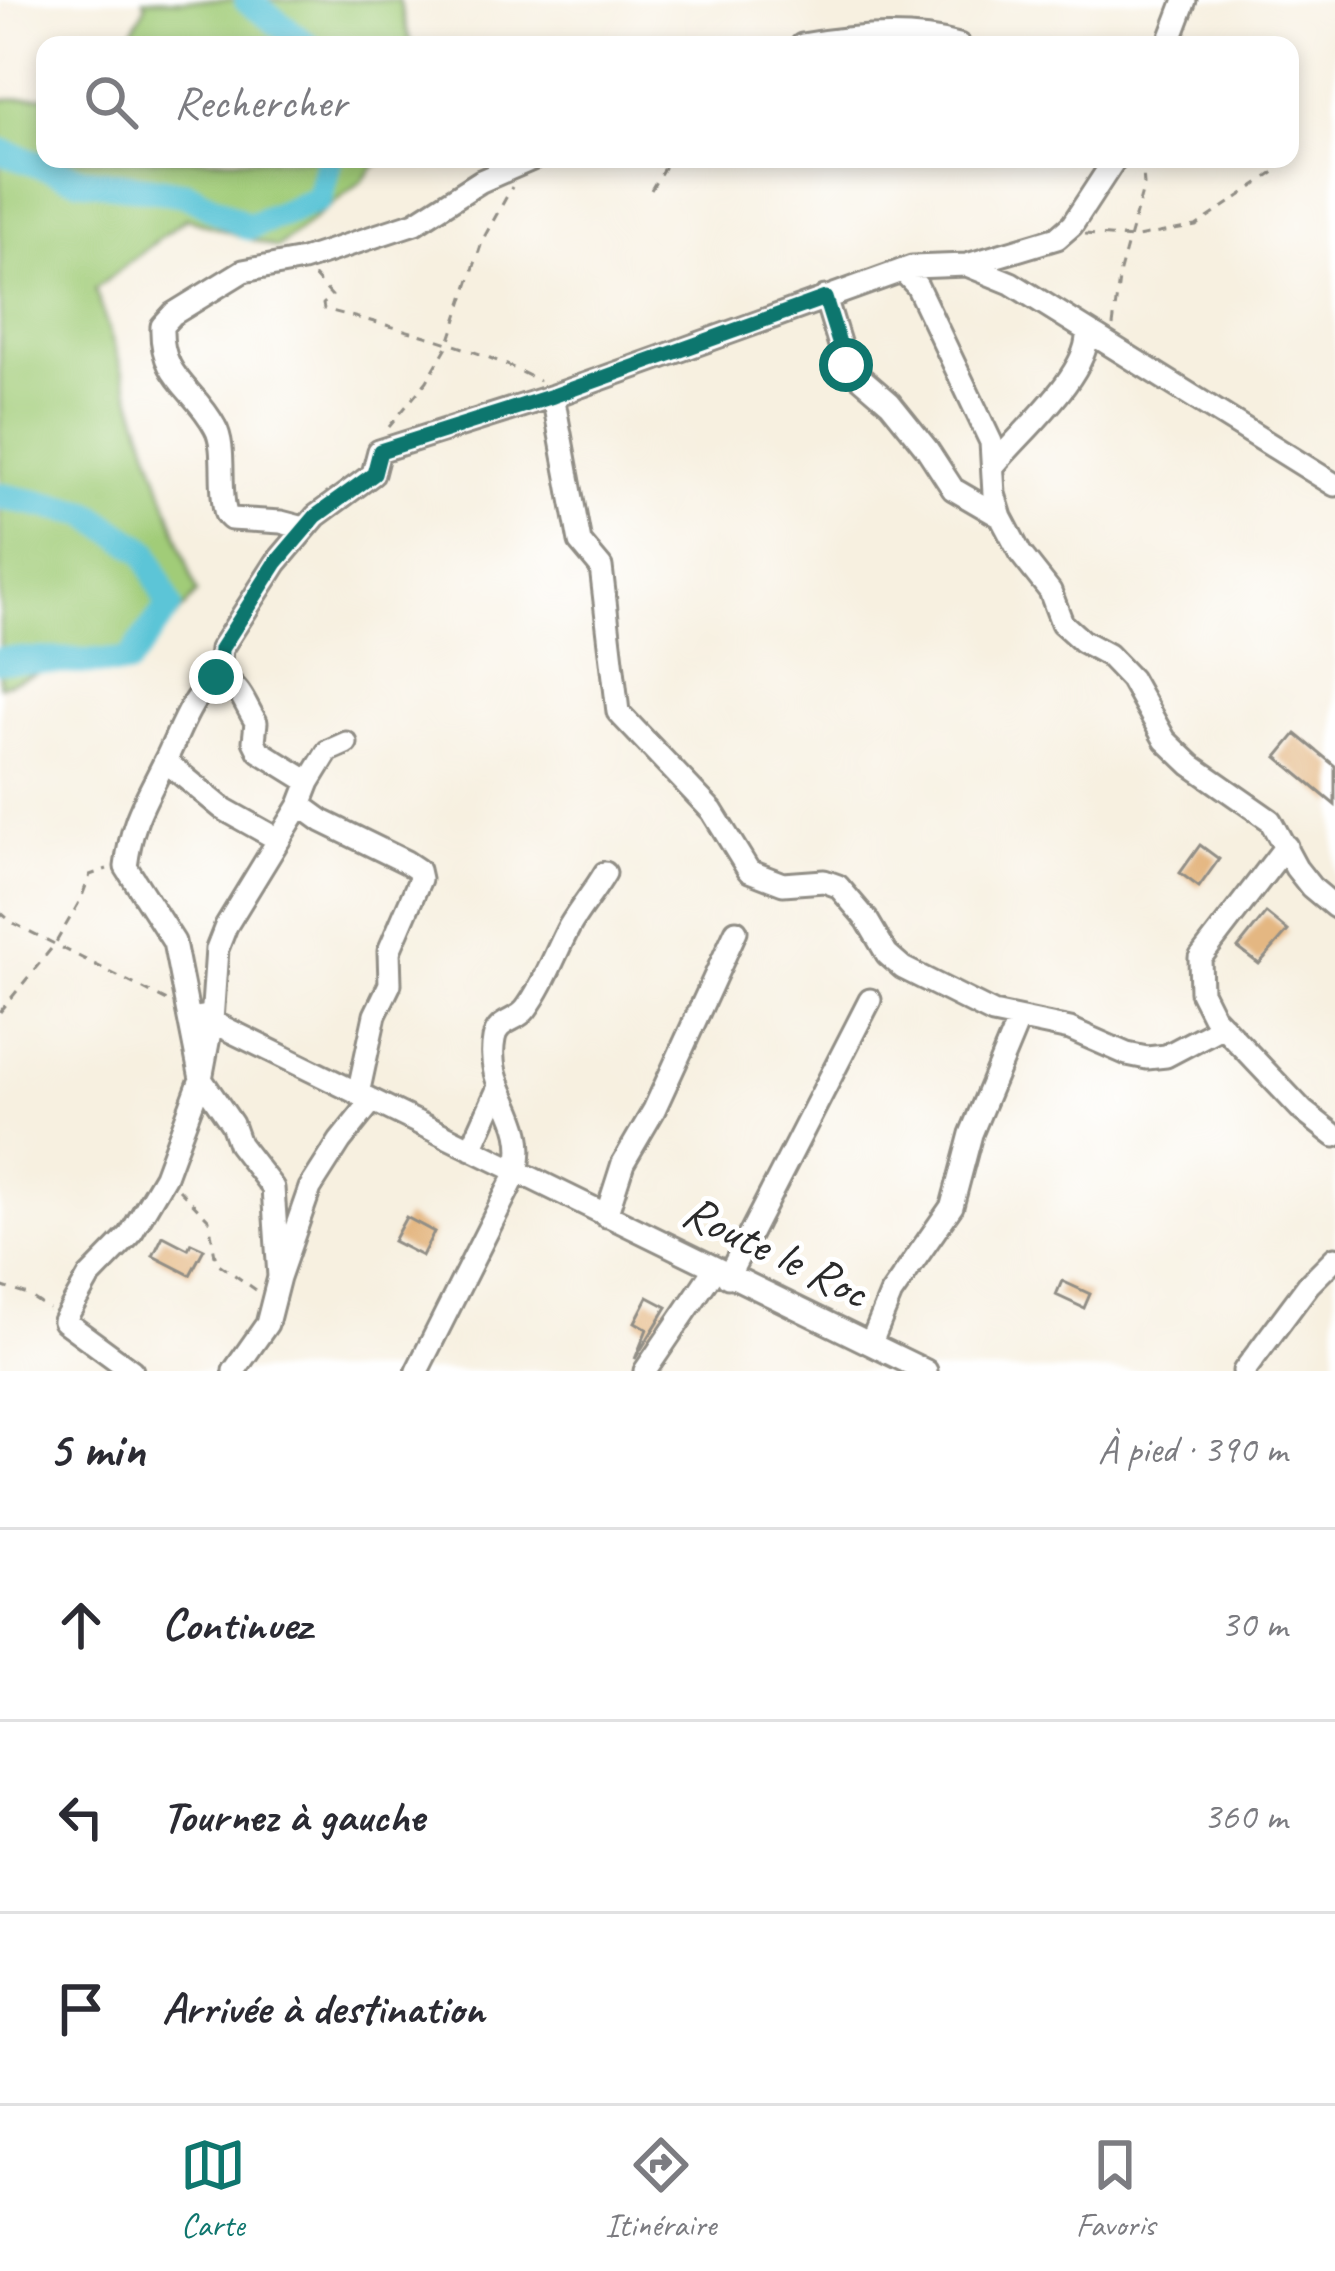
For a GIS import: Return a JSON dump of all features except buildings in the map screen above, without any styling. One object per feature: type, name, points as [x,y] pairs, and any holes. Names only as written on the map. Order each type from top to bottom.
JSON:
[{"type":"street","points":[[1171,36],[1185,0]]},
{"type":"street","points":[[304,529],[280,522],[232,519],[226,514],[217,428],[165,361],[163,326],[172,314],[243,271],[303,260],[415,223],[481,181],[511,168]]},
{"type":"street","points":[[279,1277],[273,1188],[239,1144],[232,1124],[201,1079],[174,942],[129,875],[128,856],[140,805],[194,700],[219,674],[221,649],[261,584],[304,529],[374,474],[380,451],[561,393],[903,271],[938,264],[967,265],[1065,232],[1109,168]]},
{"type":"street","points":[[967,265],[1011,284],[1335,485]]},
{"type":"street","points":[[903,271],[917,286],[991,442],[994,494],[1001,517],[1020,553],[1050,591],[1070,632],[1108,655],[1131,679],[1165,740],[1191,765],[1270,820],[1311,887],[1335,907]]},
{"type":"street","points":[[825,298],[846,365],[890,404],[953,489],[1001,517]]},
{"type":"street","points":[[995,464],[1074,371],[1093,337]]},
{"type":"street","points":[[561,393],[580,542],[601,567],[617,712],[712,811],[749,871],[783,884],[824,881],[838,886],[867,920],[887,954],[903,968],[993,1013],[1070,1029],[1147,1058],[1166,1056],[1223,1026]]},
{"type":"street","points":[[219,674],[245,696],[257,728],[254,741],[259,752],[309,782]]},
{"type":"street","points":[[132,1371],[64,1321],[89,1276],[130,1235],[165,1176],[201,1079],[212,1021],[217,949],[226,926],[328,751],[346,743]]},
{"type":"street","points":[[165,761],[222,808],[279,840]]},
{"type":"street","points":[[234,1371],[267,1324],[310,1188],[365,1098],[375,1016],[390,984],[389,951],[421,879],[418,870],[406,862],[322,821],[300,805]]},
{"type":"street","points":[[1286,846],[1200,958],[1201,992],[1213,1016],[1303,1111],[1335,1136]]},
{"type":"street","points":[[417,1371],[517,1172],[522,1151],[519,1125],[498,1089],[496,1031],[522,1015],[571,923],[605,873]]},
{"type":"street","points":[[598,1212],[654,1110],[736,931]]},
{"type":"street","points":[[645,1371],[722,1272],[870,1000]]},
{"type":"street","name":"Route le Roc","points":[[185,1010],[926,1371]]},
{"type":"street","points":[[871,1343],[891,1294],[952,1206],[971,1134],[1018,1021]]},
{"type":"street","points":[[471,1149],[498,1089]]},
{"type":"street","points":[[1244,1371],[1309,1284],[1335,1258]]},
{"type":"path","points":[[650,190],[663,168]]},
{"type":"path","points":[[1093,337],[1115,324],[1120,271],[1144,185],[1143,168]]},
{"type":"path","points":[[1065,232],[1132,238],[1196,226],[1275,172]]},
{"type":"path","points":[[380,451],[384,435],[428,381],[449,343],[482,239],[517,180]]},
{"type":"path","points":[[303,260],[332,296],[324,309],[375,319],[502,361],[561,393]]},
{"type":"path","points":[[0,1012],[55,944],[82,899],[90,875],[128,856]]},
{"type":"path","points":[[0,912],[185,1010]]},
{"type":"path","points":[[165,1176],[209,1220],[217,1262],[272,1302]]},
{"type":"path","points":[[0,1286],[28,1294],[64,1321]]},
{"type":"green space","points":[[143,0],[399,0],[409,36],[130,36],[146,5]]},
{"type":"green space","points":[[36,97],[36,168],[373,168],[277,248],[186,218],[95,289],[197,593],[154,642],[79,659],[0,686],[0,100]]},
{"type":"waterway","points":[[247,0],[295,36]]},
{"type":"waterway","points":[[0,151],[36,164]]},
{"type":"waterway","points":[[48,168],[79,179],[187,194],[248,227],[319,199],[327,168]]},
{"type":"waterway","points":[[0,496],[87,513],[146,552],[169,606],[128,662],[0,660]]},
{"type":"route","points":[[216,677],[221,649],[276,563],[316,516],[374,474],[380,451],[553,396],[825,298],[846,365]]}]
